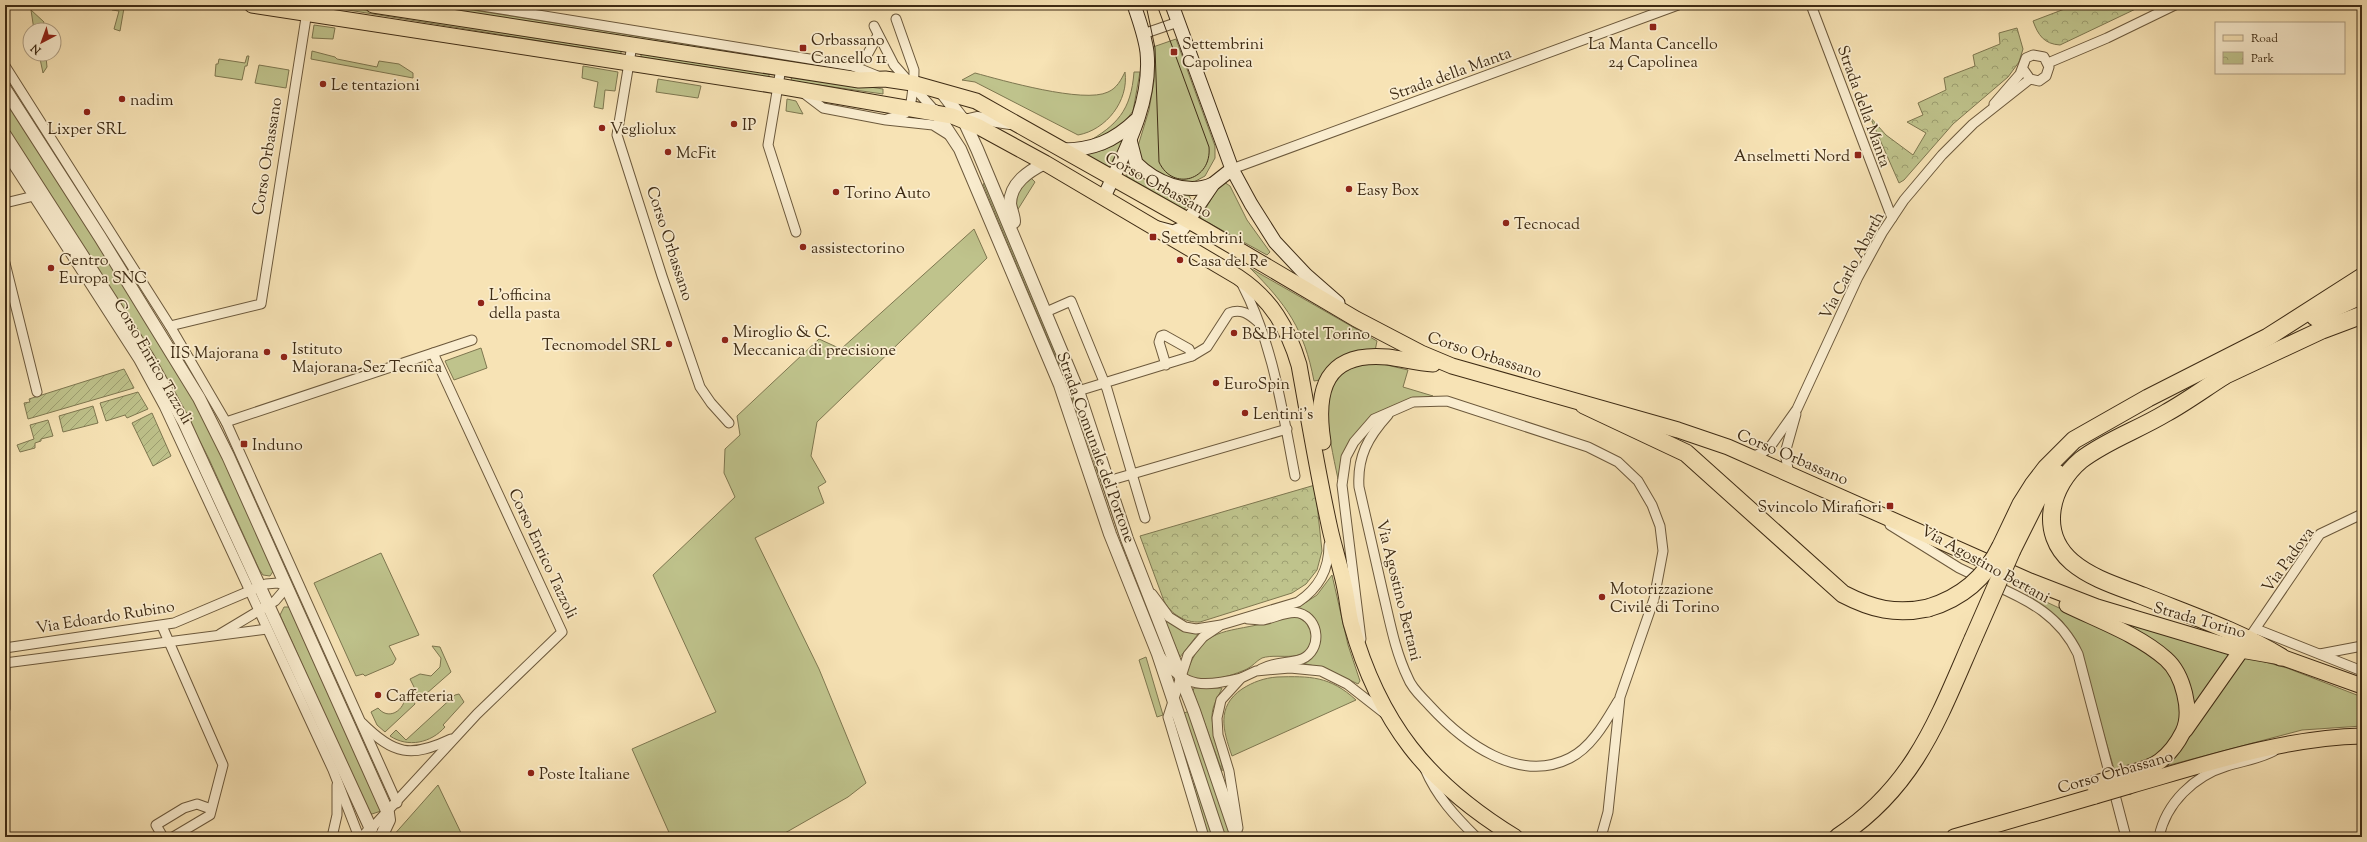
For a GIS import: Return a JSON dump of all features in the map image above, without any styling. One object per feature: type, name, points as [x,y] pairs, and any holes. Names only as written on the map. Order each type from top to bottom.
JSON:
[{"type":"highway","points":[[2324,302],[2338,290],[2362,277]]},
{"type":"highway","points":[[1838,837],[1872,812],[1907,772],[1935,726],[1973,639],[2007,548],[2020,504],[2032,485],[2046,468],[2074,440],[2148,398],[2268,337],[2324,302],[2362,285]]},
{"type":"highway","points":[[2268,337],[2296,326],[2362,295]]},
{"type":"highway","points":[[1584,405],[1686,453],[1718,480],[1843,594],[1878,609],[1905,612],[1928,608],[1952,599],[1976,582],[1994,560],[2007,548],[2040,495],[2056,474],[2078,453],[2113,430],[2362,311]]},
{"type":"highway","points":[[2322,330],[2362,315]]},
{"type":"highway","points":[[2224,376],[2165,414],[2103,445],[2082,460],[2060,484],[2054,497],[2051,518],[2058,545],[2067,557],[2078,567],[2110,583],[2249,639],[2281,657]]},
{"type":"main road","points":[[252,5],[307,9],[629,64],[910,107],[935,112],[979,127],[1156,227],[1238,277],[1249,284],[1274,309],[1291,340],[1299,365],[1330,529],[1344,585]]},
{"type":"main road","name":"Corso Orbassano","points":[[373,5],[632,45],[745,55],[781,68],[859,80],[885,79],[940,90],[976,101],[1188,221],[1356,319],[1421,353],[1452,366],[1584,405],[1678,430],[1750,457],[2030,581]]},
{"type":"main road","points":[[1104,197],[1139,118],[1146,88],[1147,52],[1134,5]]},
{"type":"main road","points":[[1172,5],[1232,169],[1263,226],[1275,242],[1306,275],[1356,319]]},
{"type":"main road","points":[[1062,150],[1080,150],[1109,141],[1139,118]]},
{"type":"main road","points":[[1130,140],[1136,163],[1165,183],[1194,189],[1203,189],[1213,184],[1232,169]]},
{"type":"main road","points":[[1156,227],[1173,232],[1179,230],[1188,221],[1213,184]]},
{"type":"main road","points":[[1452,366],[1373,357],[1355,359],[1343,364],[1333,372],[1326,382],[1321,395],[1320,422],[1350,620],[1365,666],[1389,717],[1421,761],[1466,805],[1515,837]]},
{"type":"main road","points":[[2030,581],[2060,601],[2146,645],[2166,659],[2184,685],[2186,708],[2184,731]]},
{"type":"main road","name":"Strada Torino","points":[[2030,581],[2134,619],[2249,639]]},
{"type":"main road","points":[[2128,780],[2160,761],[2173,747],[2249,639]]},
{"type":"main road","points":[[2281,657],[2362,686]]},
{"type":"main road","name":"Corso Orbassano","points":[[1954,837],[2068,803],[2094,790],[2128,780],[2288,744],[2330,737],[2362,736]]},
{"type":"street","name":"Corso Orbassano","points":[[476,5],[745,55],[853,66],[885,79]]},
{"type":"street","name":"Strada della Manta","points":[[1232,169],[1678,5]]},
{"type":"street","name":"Strada della Manta","points":[[1812,5],[1892,218]]},
{"type":"street","points":[[2048,62],[2107,38],[2175,5]]},
{"type":"street","name":"Corso Orbassano","points":[[261,304],[307,9]]},
{"type":"street","points":[[886,120],[903,114],[910,107],[914,70],[896,19]]},
{"type":"street","points":[[1143,34],[1178,22]]},
{"type":"street","name":"Strada Comunale del Portone","points":[[853,66],[866,57],[876,31],[894,65],[935,112],[957,144],[1060,385],[1108,527],[1158,654],[1219,837]]},
{"type":"street","name":"Corso Orbassano","points":[[632,45],[617,135],[662,276],[700,387],[710,403],[728,423]]},
{"type":"street","name":"Via Carlo Abarth","points":[[1789,474],[1785,454],[1797,409],[1858,277],[1892,218],[1942,155],[1985,114],[2023,70],[2024,62],[2033,54],[2040,55],[2048,62],[2046,76],[2039,81],[2030,79],[2009,98],[1985,114]]},
{"type":"street","name":"Corso Enrico Tazzoli","points":[[5,66],[170,326],[226,422],[318,624],[357,717],[397,803]]},
{"type":"street","points":[[781,68],[768,145],[796,232]]},
{"type":"street","points":[[2023,70],[2030,79]]},
{"type":"street","name":"Corso Enrico Tazzoli","points":[[5,89],[180,363],[217,434],[245,494],[388,812]]},
{"type":"street","points":[[798,89],[823,108],[886,120],[933,125],[957,144],[961,126],[964,121],[977,118],[1016,124]]},
{"type":"street","name":"Strada Comunale del Portone","points":[[940,90],[964,121],[1016,239],[1078,391],[1140,574],[1180,676],[1238,837]]},
{"type":"street","name":"Corso Enrico Tazzoli","points":[[5,135],[169,393],[197,448],[226,512],[255,588],[367,833],[397,803],[477,714],[562,632],[433,353]]},
{"type":"street","name":"Corso Enrico Tazzoli","points":[[58,148],[62,178]]},
{"type":"street","name":"Corso Enrico Tazzoli","points":[[5,152],[139,360],[168,413],[224,532],[255,588]]},
{"type":"street","points":[[1016,239],[1010,203],[1013,192],[1025,175],[1045,163]]},
{"type":"street","points":[[5,203],[34,196]]},
{"type":"street","points":[[5,263],[37,392]]},
{"type":"street","points":[[1238,277],[1258,322],[1274,368],[1295,476]]},
{"type":"street","name":"Strada Comunale del Portone","points":[[1046,312],[1071,301],[1104,382],[1144,518]]},
{"type":"street","points":[[5,306],[14,304]]},
{"type":"street","name":"Corso Enrico Tazzoli","points":[[170,326],[261,304]]},
{"type":"street","name":"Strada Comunale del Portone","points":[[1078,391],[1192,356],[1207,347],[1229,313],[1239,311],[1245,312],[1258,322]]},
{"type":"street","points":[[1166,365],[1159,342],[1161,336],[1164,335],[1189,349],[1192,356]]},
{"type":"street","points":[[226,422],[472,340]]},
{"type":"street","name":"Corso Enrico Tazzoli","points":[[180,363],[203,383]]},
{"type":"street","name":"Via Agostino Bertani","points":[[1365,666],[1342,485],[1342,471],[1354,442],[1374,419],[1413,402],[1447,401],[1588,447],[1618,462],[1638,481],[1652,505],[1660,526],[1663,551],[1654,599],[1620,697],[1608,812],[1601,837]]},
{"type":"street","name":"Via Carlo Abarth","points":[[1750,457],[1770,447],[1797,409]]},
{"type":"street","name":"Via Agostino Bertani","points":[[1392,412],[1372,433],[1365,446],[1358,472],[1359,487],[1394,642],[1412,686],[1439,716],[1472,743],[1507,761],[1525,766],[1542,767],[1556,764],[1584,749],[1620,697]]},
{"type":"street","name":"Strada Comunale del Portone","points":[[1108,481],[1287,429]]},
{"type":"street","points":[[245,494],[248,471]]},
{"type":"street","name":"Via Agostino Bertani","points":[[1849,500],[1958,568],[2029,601],[2048,614],[2061,626],[2071,639],[2078,654],[2126,837]]},
{"type":"street","name":"Corso Enrico Tazzoli","points":[[224,532],[226,512]]},
{"type":"street","name":"Via Padova","points":[[2249,639],[2320,534],[2362,514]]},
{"type":"street","points":[[1140,574],[1163,612],[1175,622],[1196,629],[1221,625],[1298,602],[1307,596],[1322,578],[1327,568],[1330,529]]},
{"type":"street","name":"Via Edoardo Rubino","points":[[5,648],[162,626],[174,623],[255,588],[272,583],[287,587],[281,596],[264,608],[220,634]]},
{"type":"street","name":"Corso Enrico Tazzoli","points":[[264,608],[267,629],[336,778],[358,837]]},
{"type":"street","points":[[1158,654],[1168,666],[1180,676],[1199,685],[1241,678],[1270,663],[1301,659],[1308,655],[1313,649],[1317,639],[1315,628],[1310,620],[1296,612],[1262,620],[1241,619]]},
{"type":"street","points":[[1204,837],[1168,717],[1188,655],[1195,646],[1221,625]]},
{"type":"street","points":[[162,626],[224,764],[211,809],[204,820],[173,837]]},
{"type":"street","name":"Via Edoardo Rubino","points":[[5,663],[267,629]]},
{"type":"street","name":"Strada Torino","points":[[2249,639],[2320,654],[2362,671]]},
{"type":"street","points":[[2320,654],[2362,646]]},
{"type":"street","points":[[5,663],[5,709]]},
{"type":"street","points":[[1256,671],[1290,668],[1320,671],[1348,684],[1389,717]]},
{"type":"street","points":[[1238,837],[1229,771],[1218,735],[1217,718],[1221,700],[1241,678]]},
{"type":"street","name":"Corso Enrico Tazzoli","points":[[357,717],[386,743],[408,752],[421,752],[456,737]]},
{"type":"street","name":"Corso Orbassano","points":[[2159,837],[2171,808],[2188,787],[2210,773],[2226,766],[2263,757],[2288,744]]},
{"type":"street","points":[[1421,761],[1432,786],[1446,806],[1476,837]]},
{"type":"street","name":"Corso Enrico Tazzoli","points":[[332,837],[337,815],[336,778]]},
{"type":"street","points":[[163,837],[156,825],[184,808],[197,804],[211,809]]},
{"type":"street","points":[[381,837],[389,820],[388,812]]},
{"type":"green space","points":[[317,5],[334,5],[621,50],[621,54]]},
{"type":"green space","points":[[420,5],[441,5],[732,51],[732,54]]},
{"type":"green space","points":[[2075,5],[2144,5],[2060,45],[2050,43],[2042,38],[2033,21]]},
{"type":"green space","points":[[112,6],[124,8],[120,31],[114,29],[119,11],[112,10]]},
{"type":"green space","points":[[31,10],[44,22],[33,22]]},
{"type":"green space","points":[[314,25],[335,28],[333,39],[312,38]]},
{"type":"green space","points":[[2017,28],[2023,49],[2019,62],[2008,77],[1953,124],[1904,180],[1899,183],[1870,117],[1886,135],[1913,155],[1926,133],[1907,122],[1923,115],[1918,103],[1946,90],[1944,78],[1975,66],[1973,55],[2000,44],[1999,33]]},
{"type":"green space","points":[[1176,39],[1215,146],[1215,158],[1205,176],[1192,183],[1181,183],[1158,173],[1140,159],[1138,146],[1149,110],[1154,81],[1153,47]]},
{"type":"green space","points":[[312,51],[335,57],[337,59],[377,67],[379,61],[399,64],[413,73],[413,78],[311,59]]},
{"type":"green space","points":[[641,52],[769,70],[769,77],[641,57]]},
{"type":"green space","points":[[755,55],[845,69],[846,72],[755,58]]},
{"type":"green space","points":[[247,56],[249,56],[247,66],[245,66],[242,80],[215,76],[216,64],[218,64],[219,59],[245,63]]},
{"type":"green space","points":[[41,62],[46,62],[47,67],[43,73]]},
{"type":"green space","points":[[259,65],[289,70],[286,88],[255,83]]},
{"type":"green space","points":[[583,66],[618,72],[615,91],[605,90],[603,109],[594,107],[598,82],[582,78]]},
{"type":"green space","points":[[1125,72],[1123,93],[1114,112],[1098,127],[1078,135],[975,82],[962,80],[975,73],[1042,90],[1081,95],[1096,95],[1108,92],[1114,88]]},
{"type":"green space","points":[[1134,72],[1140,72],[1133,111],[1117,129],[1086,143],[1114,123],[1126,107],[1130,97]]},
{"type":"green space","points":[[792,75],[883,89],[883,94],[791,81]]},
{"type":"green space","points":[[658,79],[701,86],[698,98],[656,92]]},
{"type":"green space","points":[[5,97],[164,345],[205,418],[274,570],[270,576],[263,575],[259,569],[209,459],[176,394],[5,124]]},
{"type":"green space","points":[[787,99],[796,101],[803,114],[786,111]]},
{"type":"green space","points":[[1125,138],[1109,167],[1083,153],[1104,150]]},
{"type":"green space","points":[[1130,164],[1189,195],[1191,200],[1190,206],[1183,209],[1126,176],[1127,167]]},
{"type":"green space","points":[[1029,176],[1035,182],[1015,214],[1017,190]]},
{"type":"green space","points":[[987,182],[1075,390],[1127,551],[1125,552],[1069,389],[983,184]]},
{"type":"green space","points":[[1224,182],[1230,186],[1247,220],[1270,252],[1267,255],[1200,218],[1219,186]]},
{"type":"green space","points":[[974,229],[987,258],[817,422],[811,456],[826,482],[818,487],[824,503],[755,538],[819,669],[866,783],[848,797],[778,837],[671,837],[632,749],[716,712],[653,575],[735,497],[724,473],[725,449],[740,435],[737,416],[819,339],[841,349]]},
{"type":"green space","points":[[1250,268],[1377,341],[1375,351],[1320,380],[1314,381],[1305,347],[1292,319],[1284,306]]},
{"type":"green space","points":[[481,348],[487,368],[454,380],[445,361]]},
{"type":"green space","points":[[1374,362],[1408,370],[1403,387],[1433,396],[1396,404],[1369,420],[1358,430],[1350,444],[1343,460],[1338,479],[1328,426],[1327,393],[1334,380],[1339,375],[1360,365]]},
{"type":"green space","points":[[124,369],[134,388],[28,419],[24,403],[30,402],[29,399]]},
{"type":"green space","points":[[138,392],[148,409],[127,418],[125,415],[106,421],[100,403]]},
{"type":"green space","points":[[93,406],[98,423],[63,432],[59,416]]},
{"type":"green space","points":[[152,413],[171,456],[153,466],[132,423]]},
{"type":"green space","points":[[48,420],[53,436],[41,439],[41,441],[35,443],[35,448],[20,452],[17,445],[34,439],[30,425]]},
{"type":"green space","points":[[1315,485],[1322,551],[1317,570],[1306,584],[1292,593],[1200,622],[1189,621],[1179,617],[1170,610],[1164,601],[1140,536]]},
{"type":"green space","points":[[381,553],[419,635],[389,646],[396,659],[393,664],[365,676],[363,674],[356,676],[314,583]]},
{"type":"green space","points":[[1332,575],[1348,645],[1360,681],[1358,684],[1327,669],[1302,663],[1319,639],[1297,608],[1317,595]]},
{"type":"green space","points":[[2025,592],[2119,636],[2154,656],[2175,678],[2181,716],[2175,735],[2157,757],[2115,772],[2076,641],[2062,621]]},
{"type":"green space","points":[[284,607],[289,607],[381,811],[372,814],[368,811],[280,615]]},
{"type":"green space","points":[[1296,616],[1308,624],[1312,633],[1310,646],[1300,655],[1262,658],[1247,669],[1215,679],[1198,680],[1191,678],[1186,674],[1198,649],[1213,636],[1232,630]]},
{"type":"green space","points":[[2107,618],[2234,653],[2193,710],[2190,687]]},
{"type":"green space","points":[[1166,620],[1182,630],[1198,634],[1180,657],[1165,622]]},
{"type":"green space","points":[[432,646],[440,647],[451,672],[418,701],[416,696],[418,695],[410,679],[420,674],[431,676],[440,667],[441,658]]},
{"type":"green space","points":[[2243,656],[2287,668],[2362,697],[2362,726],[2302,730],[2166,766],[2187,740]]},
{"type":"green space","points":[[1146,657],[1163,715],[1157,717],[1139,660]]},
{"type":"green space","points":[[1277,677],[1319,679],[1337,686],[1356,700],[1232,756],[1224,728],[1225,711],[1228,703],[1242,689],[1254,682]]},
{"type":"green space","points":[[1194,688],[1222,688],[1214,705],[1212,717],[1222,771],[1193,691]]},
{"type":"green space","points":[[459,694],[464,702],[443,725],[445,727],[433,737],[412,743],[397,740],[390,736],[396,730],[406,740],[455,695]]},
{"type":"green space","points":[[412,697],[415,704],[385,732],[377,725],[371,712],[378,708],[382,712],[390,714],[394,713],[401,708],[405,699]]},
{"type":"green space","points":[[1189,711],[1231,837],[1224,837],[1182,714]]},
{"type":"green space","points":[[1196,783],[1214,837],[1207,837],[1193,784]]},
{"type":"green space","points":[[438,785],[463,837],[392,837]]},
{"type":"tram line","points":[[1146,5],[1155,48],[1159,162],[1165,171],[1173,177],[1182,179],[1190,178],[1198,174],[1204,167],[1208,158],[1209,147],[1157,5]]},
{"type":"place","name":"La Manta Cancello 24 Capolinea","points":[[1653,27]]},
{"type":"place","name":"Orbassano Cancello 11","points":[[803,48]]},
{"type":"place","name":"Settembrini Capolinea","points":[[1174,52]]},
{"type":"place","name":"Le tentazioni","points":[[323,84]]},
{"type":"place","name":"nadim","points":[[122,99]]},
{"type":"place","name":"Lixper SRL","points":[[87,112]]},
{"type":"place","name":"IP","points":[[734,124]]},
{"type":"place","name":"Vegliolux","points":[[602,128]]},
{"type":"place","name":"McFit","points":[[668,152]]},
{"type":"place","name":"Anselmetti Nord","points":[[1858,155]]},
{"type":"place","name":"Easy Box","points":[[1349,189]]},
{"type":"place","name":"Torino Auto","points":[[836,192]]},
{"type":"place","name":"Tecnocad","points":[[1506,223]]},
{"type":"place","name":"Settembrini","points":[[1153,237]]},
{"type":"place","name":"assistectorino","points":[[803,247]]},
{"type":"place","name":"Casa del Re","points":[[1180,260]]},
{"type":"place","name":"Centro Europa SNC","points":[[51,268]]},
{"type":"place","name":"L'officina della pasta","points":[[481,303]]},
{"type":"place","name":"B&B Hotel Torino","points":[[1234,333]]},
{"type":"place","name":"Miroglio & C. Meccanica di precisione","points":[[725,340]]},
{"type":"place","name":"Tecnomodel SRL","points":[[669,344]]},
{"type":"place","name":"IIS Majorana","points":[[267,352]]},
{"type":"place","name":"Istituto Majorana-Sez Tecnica","points":[[284,357]]},
{"type":"place","name":"EuroSpin","points":[[1216,383]]},
{"type":"place","name":"Lentini's","points":[[1245,413]]},
{"type":"place","name":"Induno","points":[[244,444]]},
{"type":"place","name":"Svincolo Mirafiori","points":[[1890,506]]},
{"type":"place","name":"Motorizzazione Civile di Torino","points":[[1602,597]]},
{"type":"place","name":"Caffeteria","points":[[378,695]]},
{"type":"place","name":"Poste Italiane","points":[[531,773]]}]
